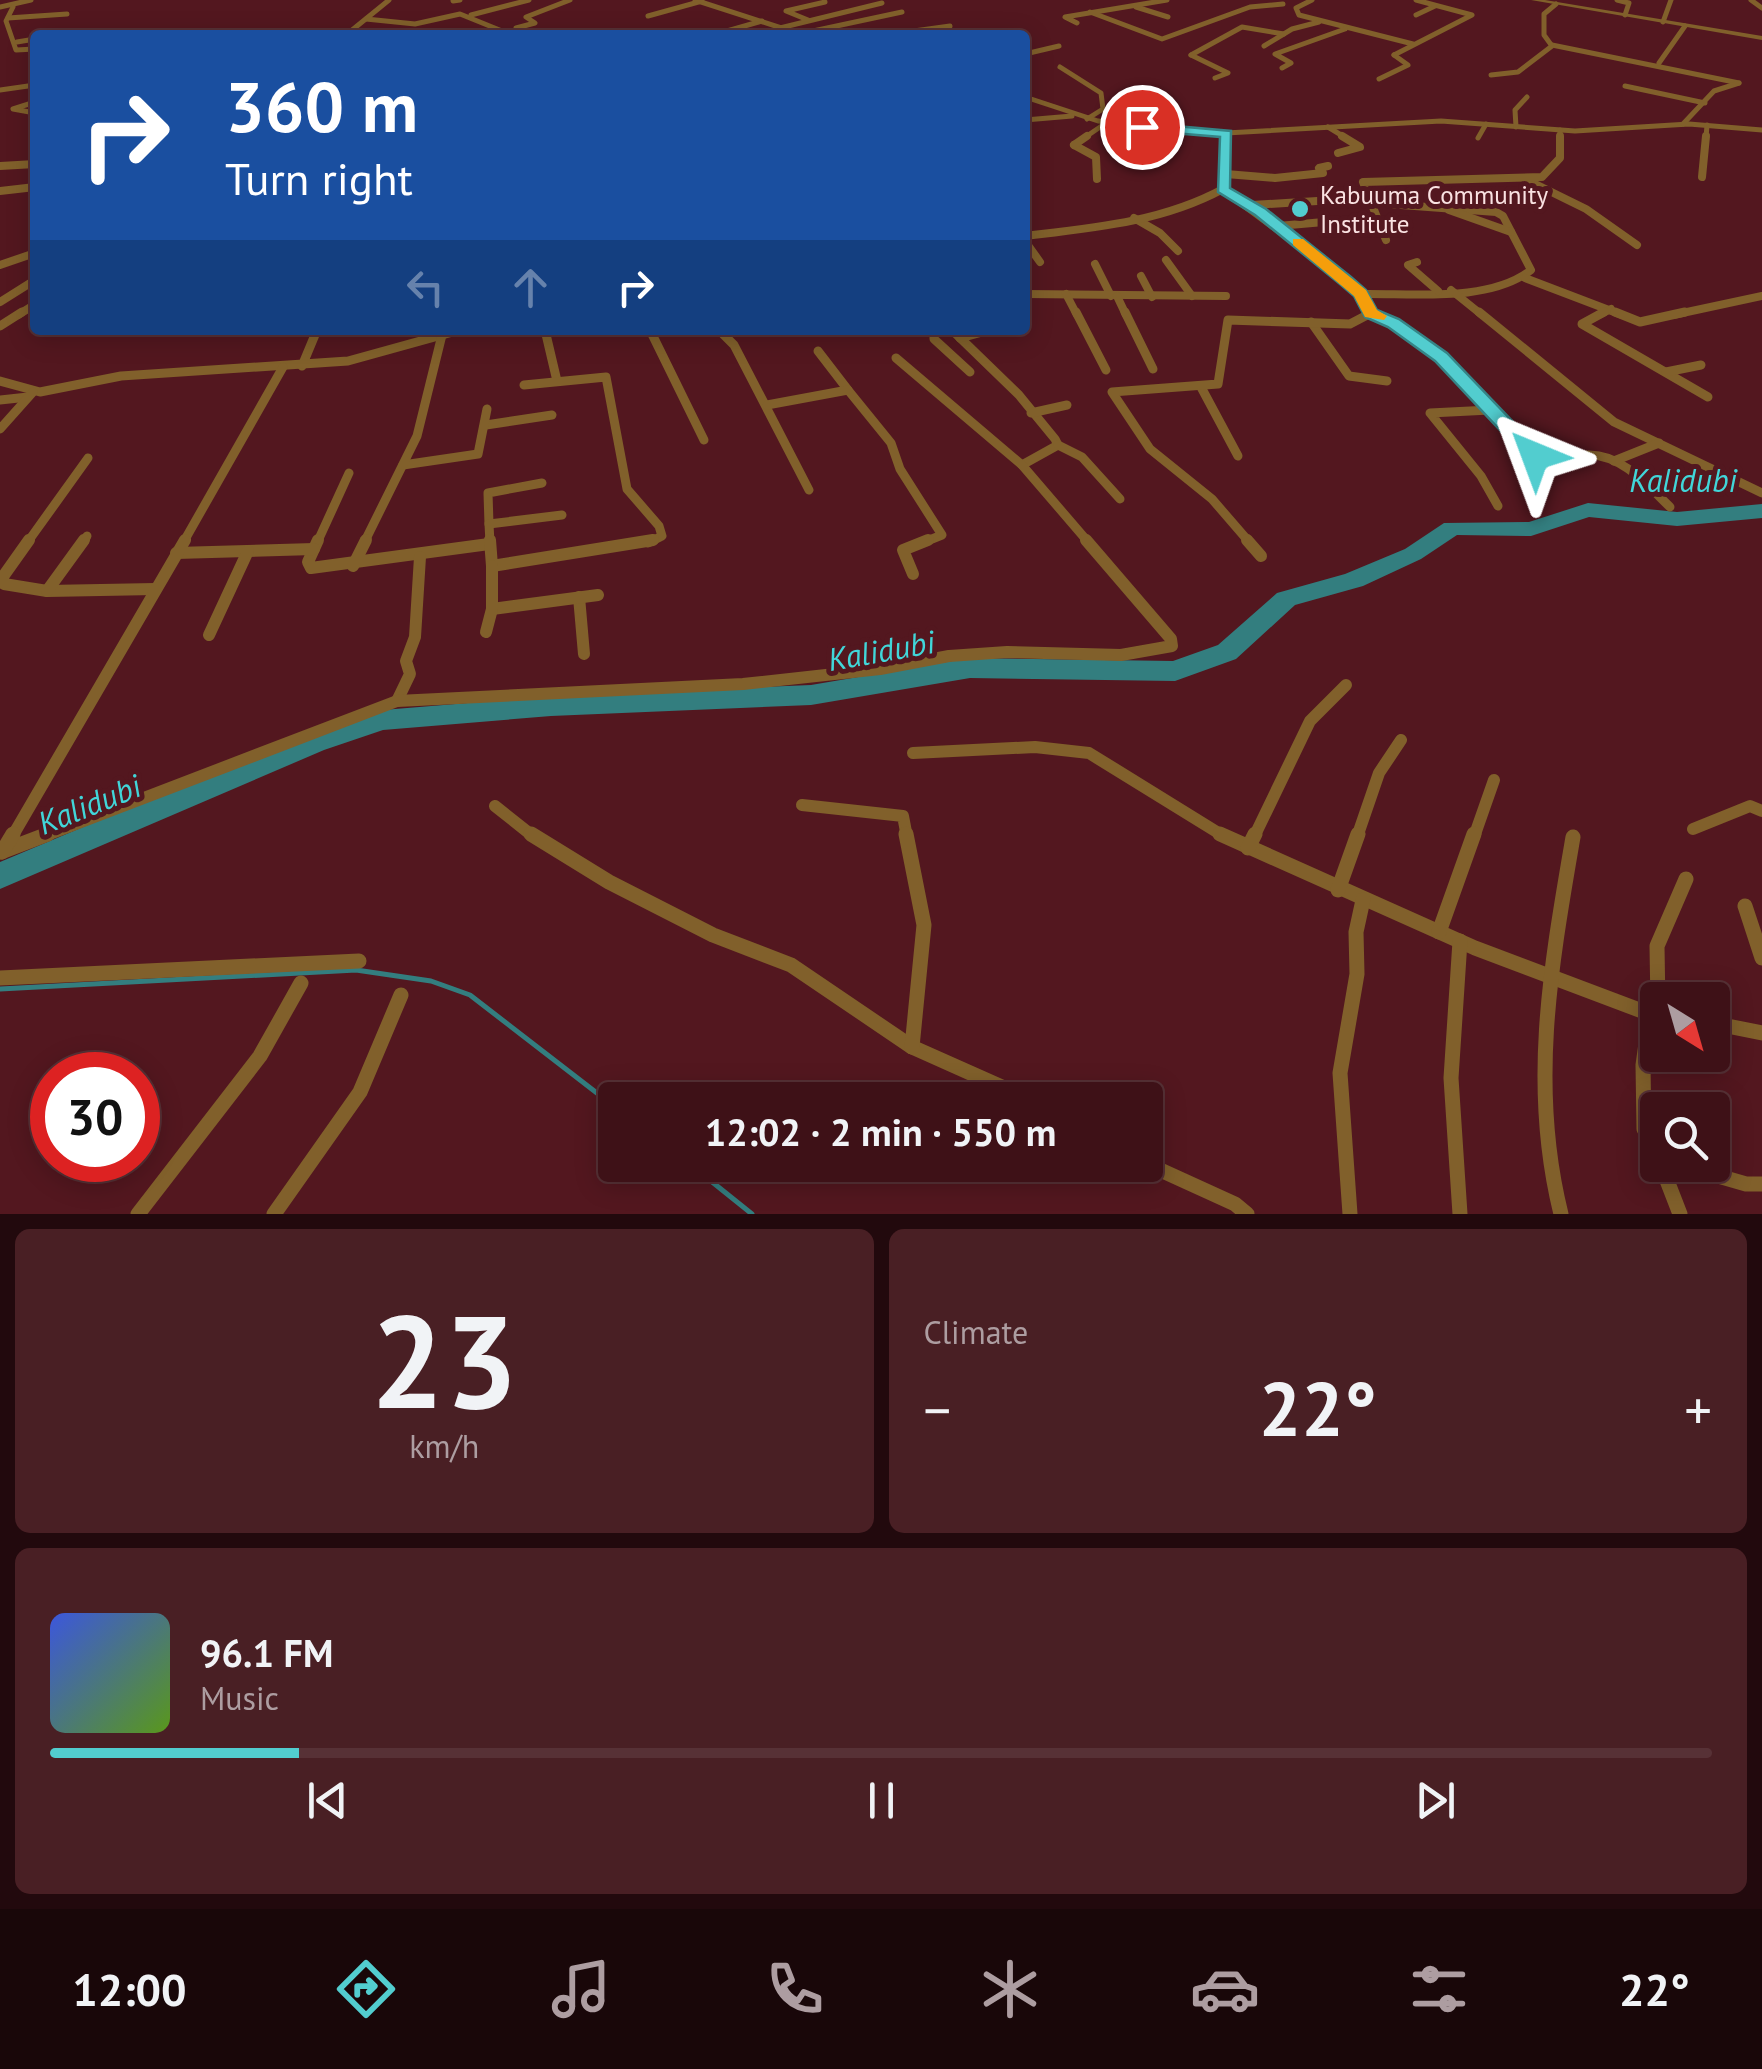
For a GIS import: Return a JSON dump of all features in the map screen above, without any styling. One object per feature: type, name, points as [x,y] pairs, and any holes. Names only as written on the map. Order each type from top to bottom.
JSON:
[{"type":"street","points":[[0,7],[31,0]]},
{"type":"street","points":[[353,30],[389,0]]},
{"type":"street","points":[[471,15],[529,0]]},
{"type":"street","points":[[516,28],[534,23],[526,17],[570,0]]},
{"type":"street","points":[[648,16],[700,0],[787,30]]},
{"type":"street","points":[[1077,23],[1066,17],[1168,0]]},
{"type":"street","points":[[1270,0],[1296,8],[1301,16],[1319,22],[1413,44]]},
{"type":"street","points":[[1296,8],[1312,0]]},
{"type":"street","points":[[1380,79],[1408,65],[1393,56],[1472,15],[1416,0]]},
{"type":"street","points":[[1534,0],[1762,38]]},
{"type":"street","points":[[1617,0],[1629,3],[1626,16]]},
{"type":"street","points":[[1662,22],[1666,4],[1671,0]]},
{"type":"street","points":[[1751,0],[1762,8]]},
{"type":"street","points":[[808,20],[786,12],[825,2]]},
{"type":"street","points":[[780,28],[882,3]]},
{"type":"street","points":[[1090,12],[1161,39],[1250,7],[1284,4]]},
{"type":"street","points":[[1556,4],[1544,14],[1544,35],[1552,45],[1659,63],[1738,83],[1714,90],[1705,103],[1686,116],[1684,124]]},
{"type":"street","points":[[1132,5],[1168,17]]},
{"type":"street","points":[[1416,15],[1435,6]]},
{"type":"street","points":[[13,7],[8,18],[16,50],[30,49]]},
{"type":"street","points":[[366,20],[414,24],[426,16],[449,11],[471,15],[501,30]]},
{"type":"street","points":[[819,30],[902,12]]},
{"type":"street","points":[[8,18],[67,14]]},
{"type":"street","points":[[731,30],[762,21]]},
{"type":"street","points":[[1264,46],[1319,22]]},
{"type":"street","points":[[921,30],[950,26]]},
{"type":"street","points":[[1659,63],[1685,26]]},
{"type":"street","points":[[1215,78],[1228,73],[1191,54],[1243,27],[1284,34]]},
{"type":"street","points":[[1282,68],[1292,63],[1275,54],[1345,29]]},
{"type":"street","points":[[17,42],[30,40]]},
{"type":"street","points":[[1491,75],[1518,72],[1552,45]]},
{"type":"street","points":[[1030,53],[1059,46]]},
{"type":"street","points":[[1060,67],[1101,94],[1102,110],[1087,119]]},
{"type":"street","points":[[0,90],[30,86]]},
{"type":"street","points":[[1625,86],[1705,103]]},
{"type":"street","points":[[1516,127],[1515,110],[1527,96]]},
{"type":"street","points":[[1030,98],[1106,123],[1226,133],[1441,121],[1560,130],[1684,124],[1762,130]]},
{"type":"street","points":[[30,104],[13,109],[30,112]]},
{"type":"street","points":[[1030,120],[1076,116]]},
{"type":"street","points":[[1097,179],[1096,157],[1074,145],[1106,123]]},
{"type":"street","points":[[1478,139],[1486,124]]},
{"type":"street","points":[[1702,177],[1707,126]]},
{"type":"street","points":[[1124,144],[1142,127]]},
{"type":"street","points":[[1328,127],[1360,147],[1338,153]]},
{"type":"street","points":[[1386,240],[1364,181],[1527,180],[1543,176],[1560,158],[1560,130]]},
{"type":"street","points":[[1222,190],[1226,133]]},
{"type":"street","points":[[0,166],[30,164]]},
{"type":"street","points":[[1226,174],[1282,178],[1322,173],[1318,168],[1328,166]]},
{"type":"street","points":[[1527,180],[1586,210],[1636,245]]},
{"type":"street","points":[[0,191],[30,188]]},
{"type":"street","points":[[1030,237],[1134,218],[1222,190],[1278,226],[1361,294],[1370,313],[1394,323],[1441,357],[1542,461],[1585,455],[1614,460],[1670,507]]},
{"type":"street","points":[[1249,205],[1325,200],[1499,213],[1530,262],[1525,278]]},
{"type":"street","points":[[1446,208],[1511,232]]},
{"type":"street","points":[[1134,218],[1160,233],[1178,251]]},
{"type":"street","points":[[1278,226],[1324,222]]},
{"type":"street","points":[[1030,241],[1040,262]]},
{"type":"street","points":[[0,265],[30,255]]},
{"type":"street","points":[[1166,260],[1192,296]]},
{"type":"street","points":[[1417,262],[1408,265],[1438,291]]},
{"type":"street","points":[[1095,264],[1154,369]]},
{"type":"street","points":[[1141,276],[1152,297]]},
{"type":"street","points":[[1361,294],[1501,286],[1525,278],[1647,322],[1762,296]]},
{"type":"street","points":[[0,302],[30,282]]},
{"type":"street","points":[[1451,290],[1608,418],[1762,492]]},
{"type":"street","points":[[1030,294],[1226,296]]},
{"type":"street","points":[[1066,294],[1106,370]]},
{"type":"street","points":[[0,326],[30,307]]},
{"type":"street","points":[[1610,309],[1582,324],[1708,397]]},
{"type":"street","points":[[1261,556],[1212,499],[1150,449],[1112,392],[1218,384],[1228,365],[1224,322],[1248,319],[1350,324],[1365,320],[1370,313]]},
{"type":"street","points":[[1311,322],[1346,373],[1387,381]]},
{"type":"street","points":[[302,366],[315,335]]},
{"type":"street","points":[[407,344],[408,335]]},
{"type":"street","points":[[0,400],[122,376],[360,360],[442,335],[417,436],[353,566]]},
{"type":"street","points":[[547,335],[557,380]]},
{"type":"street","points":[[652,335],[704,440]]},
{"type":"street","points":[[724,335],[734,345],[767,404],[809,490]]},
{"type":"street","points":[[934,335],[970,372]]},
{"type":"street","points":[[957,335],[1019,394],[1058,445],[1082,457],[1120,499]]},
{"type":"street","points":[[818,351],[890,443],[900,469],[942,534],[903,550],[913,574]]},
{"type":"street","points":[[1,854],[396,701],[742,684],[880,670],[949,656],[1007,652],[1121,655],[1166,651],[1172,646],[1171,638],[1113,568],[1022,465],[896,358]]},
{"type":"street","points":[[1666,372],[1701,364]]},
{"type":"street","points":[[1,854],[69,745],[283,367]]},
{"type":"street","points":[[492,566],[643,545],[662,536],[659,526],[628,489],[606,394],[606,377],[524,386]]},
{"type":"street","points":[[0,381],[30,394]]},
{"type":"street","points":[[1666,386],[1686,383]]},
{"type":"street","points":[[1202,387],[1238,456]]},
{"type":"street","points":[[767,404],[848,390]]},
{"type":"street","points":[[0,429],[30,394]]},
{"type":"street","points":[[1031,413],[1067,404]]},
{"type":"street","points":[[403,466],[478,454],[487,408]]},
{"type":"street","points":[[1490,410],[1430,414],[1480,476],[1498,506]]},
{"type":"street","points":[[486,425],[552,416]]},
{"type":"street","points":[[1614,460],[1659,443]]},
{"type":"street","points":[[1022,465],[1052,452],[1058,445]]},
{"type":"street","points":[[88,458],[2,578],[4,584],[47,591],[154,589]]},
{"type":"street","points":[[348,472],[308,562],[311,568],[420,557],[489,544]]},
{"type":"street","points":[[486,632],[492,609],[488,493],[542,482]]},
{"type":"street","points":[[489,524],[562,514]]},
{"type":"street","points":[[47,591],[55,586],[87,536]]},
{"type":"street","points":[[176,553],[314,549]]},
{"type":"street","points":[[209,635],[248,550]]},
{"type":"street","points":[[396,701],[410,674],[406,660],[415,637],[420,557]]},
{"type":"street","points":[[492,609],[598,595]]},
{"type":"street","points":[[579,597],[584,654]]},
{"type":"street","points":[[1248,848],[1310,721],[1346,685]]},
{"type":"street","points":[[1338,890],[1379,773],[1401,740]]},
{"type":"street","points":[[914,753],[1035,748],[1089,753],[1248,848],[1460,941],[1640,1010]]},
{"type":"street","points":[[1439,932],[1494,780]]},
{"type":"street","points":[[495,806],[537,839],[609,882],[712,935],[790,965],[912,1048],[989,1082]]},
{"type":"street","points":[[802,806],[903,816],[924,926],[912,1048]]},
{"type":"street","points":[[1692,829],[1750,806],[1762,811]]},
{"type":"street","points":[[1561,1214],[1544,1137],[1541,1094],[1550,976],[1573,836]]},
{"type":"street","points":[[1658,982],[1657,946],[1686,879]]},
{"type":"street","points":[[1350,1214],[1340,1073],[1357,974],[1356,932],[1363,900]]},
{"type":"street","points":[[1745,906],[1762,958]]},
{"type":"street","points":[[1460,941],[1450,1049],[1452,1163],[1460,1214]]},
{"type":"street","points":[[0,978],[358,961]]},
{"type":"street","points":[[138,1214],[260,1056],[301,983]]},
{"type":"street","points":[[274,1214],[360,1092],[400,995]]},
{"type":"street","points":[[1730,1026],[1762,1032]]},
{"type":"street","points":[[1163,1171],[1235,1204],[1247,1214]]},
{"type":"street","points":[[1730,1179],[1762,1184]]},
{"type":"street","points":[[1668,1182],[1680,1214]]},
{"type":"waterway","name":"Kalidubi","points":[[0,876],[314,742],[383,720],[551,706],[811,695],[970,668],[1175,671],[1227,652],[1286,599],[1354,580],[1413,554],[1452,528],[1531,529],[1588,510],[1677,519],[1762,511]]},
{"type":"waterway","points":[[0,989],[356,970],[431,981],[470,995],[598,1094]]},
{"type":"waterway","points":[[712,1182],[752,1214]]},
{"type":"slow traffic","points":[[1298,242],[1346,280],[1361,294],[1370,313],[1378,316]]},
{"type":"place","name":"Kabuuma Community Institute","points":[[1300,209]]},
{"type":"route","points":[[1142,127],[1226,133],[1227,174],[1222,190],[1260,212],[1346,280],[1361,294],[1370,313],[1394,323],[1441,357],[1535,456]]}]
